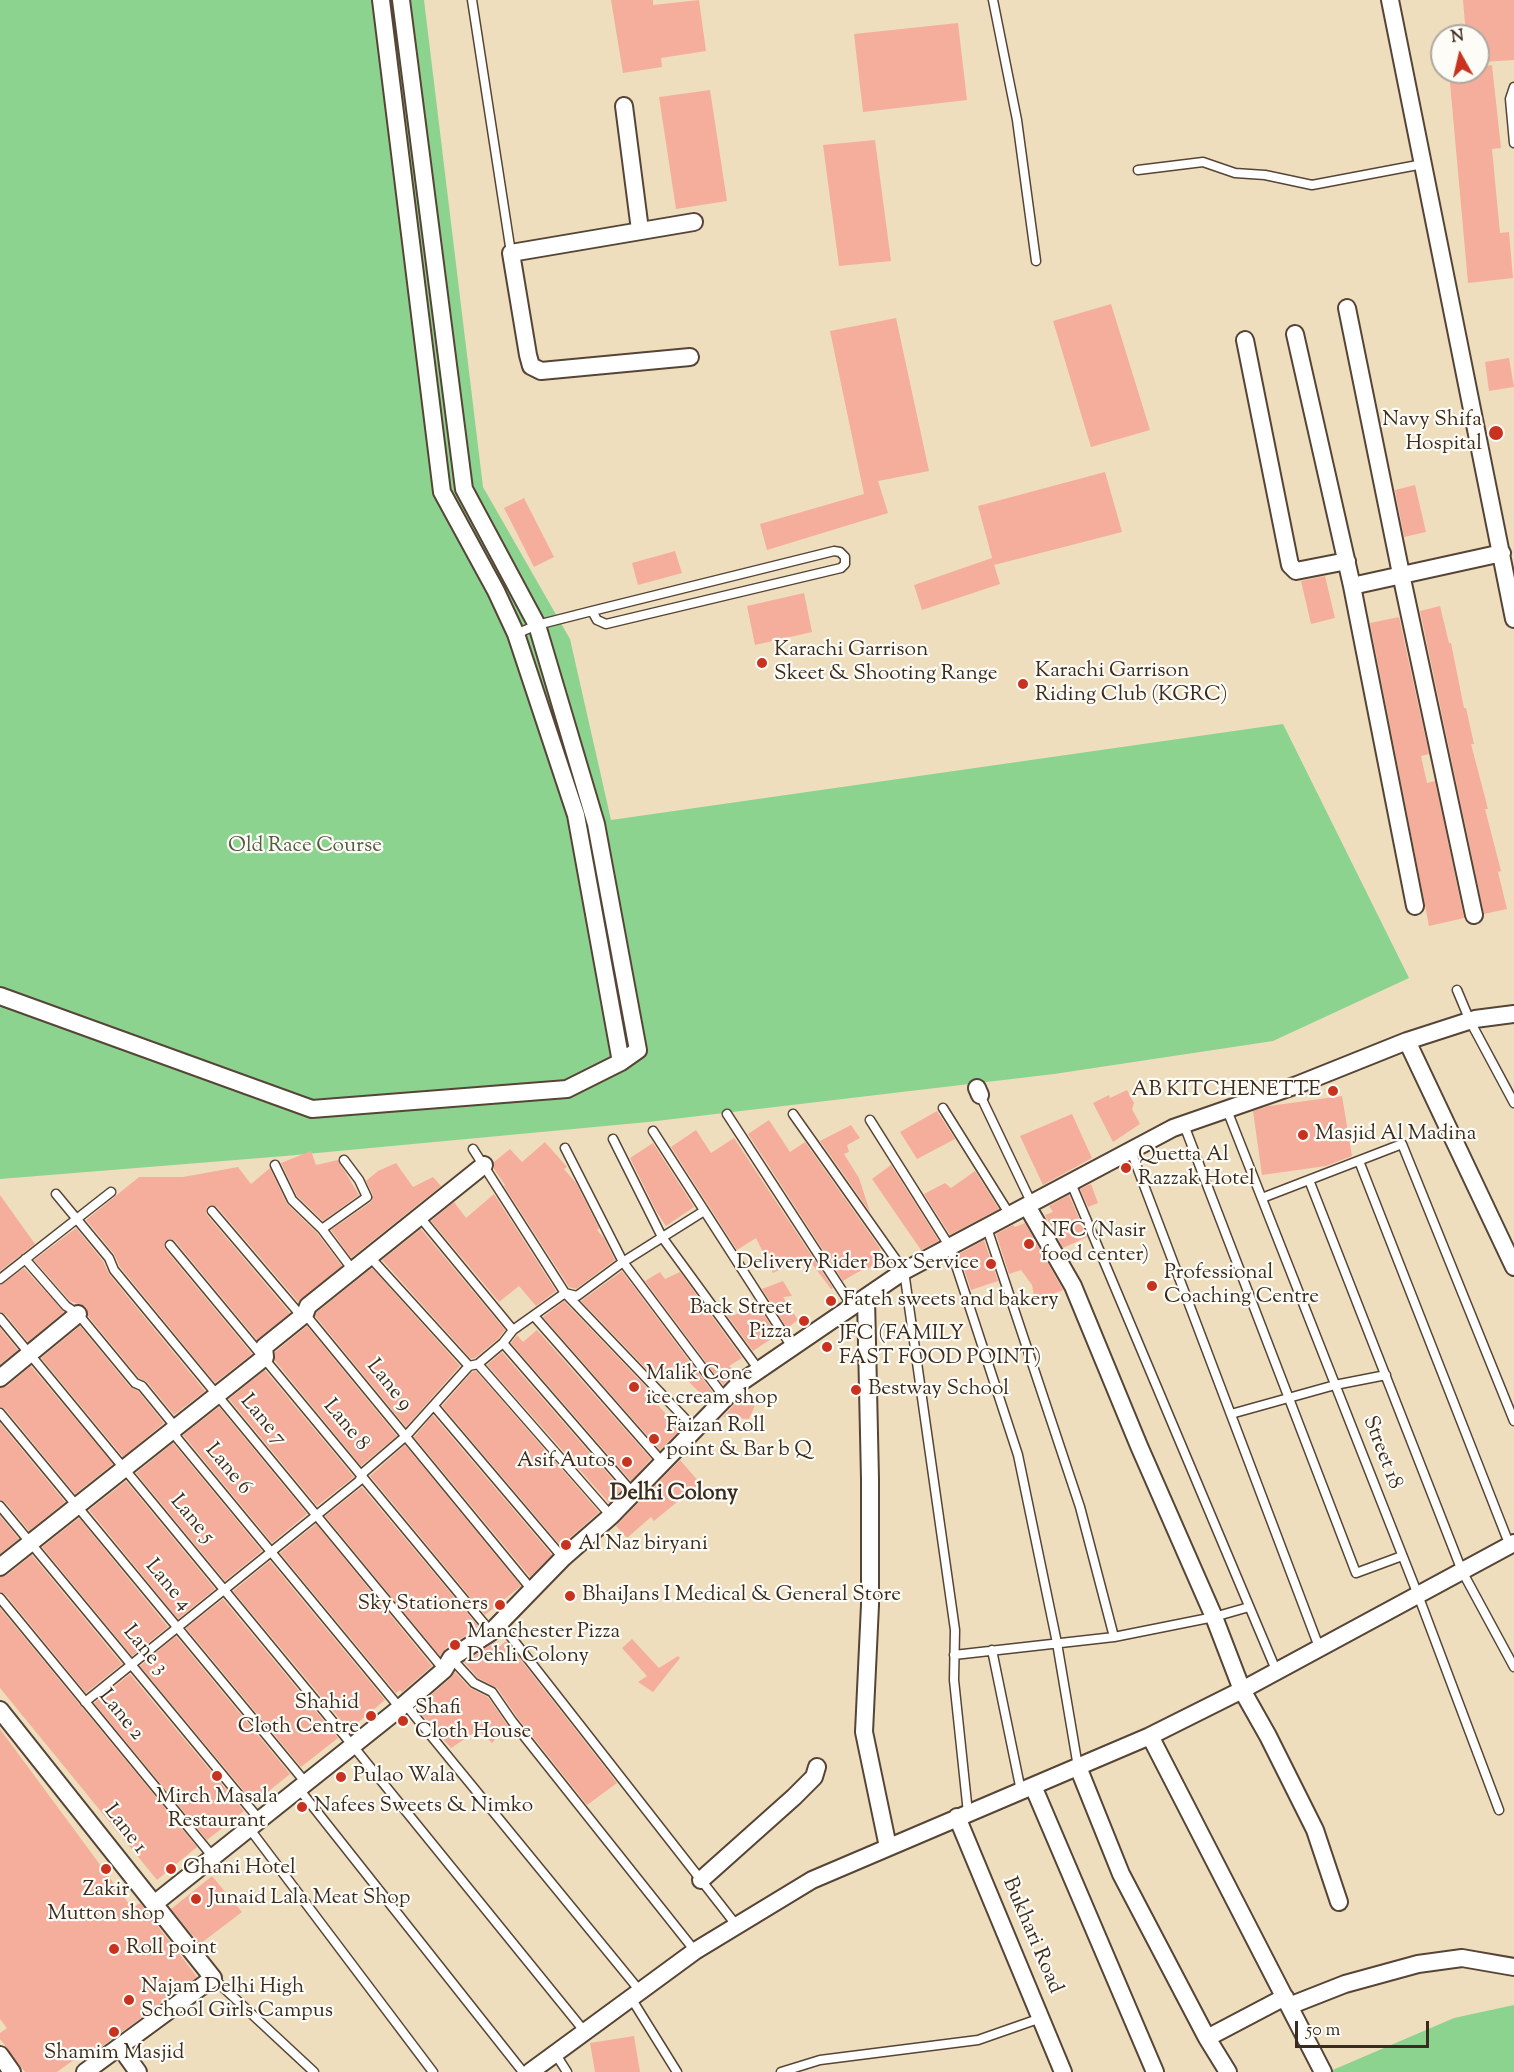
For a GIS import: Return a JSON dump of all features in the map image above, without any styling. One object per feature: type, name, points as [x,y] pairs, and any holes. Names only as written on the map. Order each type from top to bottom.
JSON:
[{"type":"street","points":[[381,0],[442,492],[496,591],[516,634],[576,815],[621,1062]]},
{"type":"street","points":[[0,996],[312,1109],[567,1089],[621,1062],[638,1050],[596,824],[537,625],[464,489],[401,0]]},
{"type":"street","points":[[1390,0],[1514,619]]},
{"type":"street","points":[[624,106],[640,230]]},
{"type":"street","points":[[690,357],[542,371],[531,366],[511,253],[694,222]]},
{"type":"street","points":[[1347,308],[1474,915]]},
{"type":"street","points":[[1295,334],[1347,561],[1415,906]]},
{"type":"street","points":[[1245,340],[1290,565],[1296,571],[1347,561]]},
{"type":"street","points":[[1352,586],[1502,553]]},
{"type":"street","points":[[154,1904],[353,1746],[402,1706],[447,1664],[495,1628],[563,1558],[611,1516],[740,1383],[904,1271],[1184,1125],[1297,1086],[1407,1041],[1470,1021],[1514,1014]]},
{"type":"street","points":[[1407,1041],[1514,1267]]},
{"type":"street","points":[[0,1567],[265,1357],[264,1347],[305,1314],[308,1306],[484,1165]]},
{"type":"street","points":[[1029,1205],[1073,1286],[1138,1446],[1214,1617],[1242,1690],[1315,1830],[1339,1902]]},
{"type":"street","points":[[859,1302],[870,1491],[870,1605],[864,1732],[888,1847]]},
{"type":"street","points":[[0,1378],[78,1314]]},
{"type":"street","points":[[530,2072],[695,1951],[812,1880],[1150,1736],[1242,1690],[1512,1544]]},
{"type":"street","name":"Lane 1","points":[[0,1710],[213,1978]]},
{"type":"street","points":[[1150,1736],[1323,2072]]},
{"type":"street","points":[[701,1880],[794,1797],[813,1777],[817,1767]]},
{"type":"street","points":[[1078,1767],[1121,1874],[1207,2038],[1228,2072]]},
{"type":"street","points":[[1027,1788],[1155,2072]]},
{"type":"street","name":"Bukhari Road","points":[[963,1815],[1063,2072]]},
{"type":"street","points":[[1207,2038],[1287,2002],[1418,1964],[1462,1958],[1514,1967]]},
{"type":"street","points":[[85,2072],[213,1978]]},
{"type":"street","points":[[120,2047],[138,2072]]},
{"type":"street","points":[[0,2055],[12,2072]]},
{"type":"lane","points":[[472,0],[511,253]]},
{"type":"lane","points":[[993,0],[1017,120],[1036,261]]},
{"type":"lane","points":[[1514,87],[1510,99],[1514,142]]},
{"type":"lane","points":[[1138,170],[1203,162],[1235,173],[1265,175],[1312,185],[1424,164]]},
{"type":"lane","points":[[516,634],[537,625],[592,611],[834,551],[840,552],[845,557],[845,564],[841,568],[606,624],[597,620],[592,611]]},
{"type":"lane","points":[[1457,990],[1470,1021],[1514,1103]]},
{"type":"lane","points":[[979,1092],[1029,1205]]},
{"type":"lane","points":[[944,1108],[1010,1215]]},
{"type":"lane","name":"Street 18","points":[[1227,1110],[1418,1595],[1499,1810]]},
{"type":"lane","points":[[727,1114],[859,1302]]},
{"type":"lane","points":[[793,1114],[904,1271],[955,1630],[954,1680],[963,1815]]},
{"type":"lane","points":[[870,1120],[950,1247],[1018,1455],[1058,1643],[1078,1767]]},
{"type":"lane","points":[[1184,1125],[1356,1573],[1402,1556]]},
{"type":"lane","points":[[653,1131],[792,1347]]},
{"type":"lane","points":[[613,1139],[662,1238],[759,1370]]},
{"type":"lane","points":[[1262,1198],[1402,1144],[1514,1421]]},
{"type":"lane","points":[[565,1148],[623,1262],[725,1398]]},
{"type":"lane","points":[[473,1149],[565,1293],[695,1429]]},
{"type":"lane","points":[[1131,1151],[1319,1647]]},
{"type":"lane","points":[[322,1229],[367,1197],[359,1180],[344,1160]]},
{"type":"lane","points":[[1359,1161],[1512,1544]]},
{"type":"lane","points":[[275,1165],[292,1200],[322,1229],[352,1269]]},
{"type":"lane","points":[[1309,1180],[1462,1571],[1514,1667]]},
{"type":"lane","points":[[1071,1183],[1276,1670]]},
{"type":"lane","points":[[0,1279],[111,1192]]},
{"type":"lane","name":"Lane 7","points":[[56,1194],[109,1258],[114,1270],[317,1516],[447,1664],[474,1683],[492,1692],[512,1722],[695,1951]]},
{"type":"lane","name":"Lane 9","points":[[212,1211],[297,1311],[305,1314],[532,1590]]},
{"type":"lane","points":[[565,1293],[577,1296],[623,1262],[704,1211]]},
{"type":"lane","points":[[419,1216],[513,1330]]},
{"type":"lane","points":[[987,1228],[1080,1507],[1114,1637]]},
{"type":"lane","name":"Lane 8","points":[[171,1245],[358,1469],[362,1477],[495,1628],[737,1926]]},
{"type":"lane","points":[[368,1256],[474,1365],[611,1516]]},
{"type":"lane","name":"Lane 6","points":[[25,1259],[66,1306],[78,1314],[135,1383],[142,1386],[173,1424],[177,1438],[402,1706],[636,1995],[677,2072]]},
{"type":"lane","points":[[85,1702],[359,1481],[364,1472],[406,1436],[474,1365],[503,1343],[513,1330],[565,1293]]},
{"type":"lane","points":[[534,1316],[663,1462]]},
{"type":"lane","name":"Lane 5","points":[[0,1318],[353,1746],[585,2032]]},
{"type":"lane","points":[[503,1343],[633,1493]]},
{"type":"lane","points":[[1231,1414],[1335,1385],[1386,1375]]},
{"type":"lane","points":[[434,1407],[563,1558]]},
{"type":"lane","name":"Lane 4","points":[[0,1413],[177,1627],[523,2072]]},
{"type":"lane","name":"Lane 3","points":[[0,1506],[131,1665],[254,1824],[433,2072]]},
{"type":"lane","name":"Lane 2","points":[[0,1598],[213,1857]]},
{"type":"lane","points":[[954,1655],[1114,1637],[1214,1617],[1249,1607]]},
{"type":"lane","points":[[992,1650],[1027,1788]]},
{"type":"lane","points":[[213,1978],[314,2072]]},
{"type":"lane","points":[[781,2072],[820,2060],[978,2040],[1041,2018]]},
{"type":"lane","points":[[555,2053],[567,2072]]},
{"type":"green space","name":"Old Race Course","points":[[0,0],[424,0],[483,487],[570,639],[611,820],[1283,724],[1409,978],[1273,1041],[1054,1074],[648,1122],[285,1156],[0,1179]]},
{"type":"green space","points":[[1514,2005],[1514,2072],[1328,2072],[1454,2018]]},
{"type":"building","points":[[611,0],[653,0],[653,5],[699,0],[706,51],[661,58],[662,67],[623,73]]},
{"type":"building","points":[[1463,0],[1514,0],[1514,60],[1490,62],[1490,24],[1465,24]]},
{"type":"building","points":[[958,23],[967,100],[863,112],[854,34]]},
{"type":"building","points":[[1490,65],[1492,65],[1501,148],[1492,149],[1500,233],[1509,232],[1513,278],[1468,283],[1450,84],[1490,84]]},
{"type":"building","points":[[710,90],[727,201],[676,209],[659,97]]},
{"type":"building","points":[[875,140],[891,261],[839,266],[823,145]]},
{"type":"building","points":[[1111,304],[1150,430],[1091,447],[1053,321]]},
{"type":"building","points":[[896,318],[929,471],[878,481],[888,513],[767,550],[760,524],[864,494],[830,331]]},
{"type":"building","points":[[1509,358],[1514,387],[1489,391],[1485,362]]},
{"type":"building","points":[[1105,472],[1122,532],[994,565],[978,506]]},
{"type":"building","points":[[1415,485],[1426,532],[1404,537],[1395,490]]},
{"type":"building","points":[[524,498],[554,557],[534,567],[504,508]]},
{"type":"building","points":[[675,551],[682,573],[638,585],[632,563]]},
{"type":"building","points":[[992,558],[1000,584],[922,610],[914,585]]},
{"type":"building","points":[[1325,576],[1335,618],[1311,624],[1301,581]]},
{"type":"building","points":[[804,593],[812,632],[755,645],[747,606]]},
{"type":"building","points":[[1440,606],[1449,643],[1451,643],[1474,744],[1471,744],[1488,809],[1485,809],[1501,871],[1498,872],[1507,909],[1484,914],[1420,611]]},
{"type":"building","points":[[1399,617],[1429,754],[1421,756],[1427,783],[1435,781],[1464,918],[1429,926],[1370,623]]},
{"type":"building","points":[[1127,1090],[1134,1103],[1132,1109],[1140,1124],[1113,1142],[1093,1103]]},
{"type":"building","name":"Masjid Al Madina","points":[[1342,1096],[1352,1156],[1326,1166],[1262,1175],[1253,1111],[1269,1106]]},
{"type":"building","points":[[937,1111],[955,1139],[917,1159],[900,1132]]},
{"type":"building","points":[[1072,1114],[1092,1158],[1043,1185],[1020,1136]]},
{"type":"building","points":[[769,1120],[790,1152],[805,1142],[879,1247],[886,1262],[858,1272],[843,1281],[748,1134]]},
{"type":"building","points":[[851,1125],[860,1138],[847,1145],[849,1152],[844,1154],[859,1178],[870,1212],[820,1141]]},
{"type":"building","points":[[696,1130],[711,1153],[734,1138],[833,1288],[831,1289],[806,1256],[773,1273],[756,1238],[737,1250],[671,1147]]},
{"type":"building","points":[[545,1142],[567,1167],[564,1169],[576,1183],[599,1228],[597,1230],[604,1238],[615,1260],[576,1289],[569,1287],[494,1169],[494,1162],[510,1149],[522,1162]]},
{"type":"building","points":[[653,1143],[694,1207],[666,1226],[656,1211],[630,1158]]},
{"type":"building","points":[[311,1151],[316,1165],[338,1160],[359,1195],[323,1221],[297,1196],[281,1163]]},
{"type":"building","points":[[396,1163],[413,1187],[433,1177],[441,1186],[351,1258],[331,1230],[371,1202],[373,1195],[366,1181],[378,1171]]},
{"type":"building","points":[[891,1165],[939,1241],[921,1250],[872,1179]]},
{"type":"building","points":[[238,1167],[251,1184],[270,1168],[287,1204],[317,1233],[342,1266],[298,1302],[217,1207],[211,1205],[207,1207],[207,1215],[290,1313],[257,1340],[175,1241],[170,1239],[166,1241],[165,1249],[252,1354],[215,1383],[120,1267],[114,1254],[86,1220],[139,1177],[183,1177]]},
{"type":"building","points":[[975,1171],[999,1209],[950,1235],[924,1194],[945,1183],[951,1188]]},
{"type":"building","points":[[1091,1184],[1098,1203],[1088,1207],[1080,1189]]},
{"type":"building","points":[[494,1194],[556,1291],[536,1306],[519,1286],[499,1302],[431,1221],[454,1202],[466,1218]]},
{"type":"building","points":[[0,1195],[35,1244],[0,1271]]},
{"type":"building","points":[[1069,1195],[1087,1237],[1063,1248],[1045,1215],[1053,1212],[1049,1206]]},
{"type":"building","points":[[1025,1223],[1063,1290],[1035,1301],[1032,1285],[1021,1270],[1009,1274],[996,1234],[1013,1225],[1015,1227]]},
{"type":"building","points":[[76,1228],[103,1261],[109,1274],[205,1391],[174,1415],[147,1382],[139,1378],[88,1316],[86,1307],[70,1301],[34,1260]]},
{"type":"building","points":[[421,1229],[505,1330],[498,1339],[475,1358],[471,1359],[382,1260]]},
{"type":"building","points":[[984,1240],[998,1281],[971,1290],[959,1254]]},
{"type":"building","points":[[24,1268],[64,1312],[28,1342],[5,1314],[0,1312],[0,1285]]},
{"type":"building","points":[[372,1268],[460,1366],[406,1427],[315,1316]]},
{"type":"building","points":[[622,1271],[714,1394],[708,1401],[673,1366],[656,1379],[581,1301]]},
{"type":"building","points":[[660,1272],[665,1279],[680,1272],[742,1358],[729,1366],[737,1372],[723,1385],[645,1281]]},
{"type":"building","points":[[783,1281],[792,1296],[783,1297],[798,1320],[787,1328],[762,1289]]},
{"type":"building","points":[[564,1301],[646,1387],[650,1396],[680,1430],[660,1450],[543,1317]]},
{"type":"building","points":[[756,1303],[777,1335],[753,1351],[723,1310],[729,1305],[735,1315]]},
{"type":"building","points":[[80,1326],[130,1387],[138,1391],[164,1423],[123,1457],[41,1358]]},
{"type":"building","points":[[307,1326],[397,1436],[361,1466],[275,1361],[275,1352]]},
{"type":"building","points":[[0,1328],[18,1350],[0,1364]]},
{"type":"building","points":[[537,1330],[651,1459],[631,1481],[511,1343],[517,1335],[523,1342]]},
{"type":"building","points":[[502,1352],[622,1490],[609,1503],[487,1365]]},
{"type":"building","points":[[31,1366],[113,1464],[75,1494],[5,1409],[0,1407],[0,1388],[7,1386]]},
{"type":"building","points":[[265,1370],[354,1477],[317,1506],[229,1399]]},
{"type":"building","points":[[476,1371],[599,1512],[561,1546],[442,1406],[472,1372]]},
{"type":"building","points":[[744,1394],[759,1396],[749,1419],[723,1417]]},
{"type":"building","points":[[219,1407],[307,1514],[272,1543],[183,1435]]},
{"type":"building","points":[[433,1415],[552,1555],[530,1577],[414,1437]]},
{"type":"building","points":[[0,1423],[65,1502],[29,1531],[5,1502],[0,1500]]},
{"type":"building","points":[[173,1443],[262,1551],[225,1581],[136,1473]]},
{"type":"building","points":[[405,1445],[521,1586],[485,1615],[370,1476]]},
{"type":"building","points":[[680,1460],[700,1483],[654,1521],[651,1517],[627,1538],[616,1526]]},
{"type":"building","points":[[126,1481],[215,1589],[178,1619],[89,1510]]},
{"type":"building","points":[[362,1487],[479,1627],[445,1649],[440,1656],[325,1516]]},
{"type":"building","points":[[0,1516],[19,1539],[0,1554]]},
{"type":"building","points":[[79,1518],[168,1627],[132,1656],[42,1547]]},
{"type":"building","points":[[316,1524],[432,1666],[402,1692],[400,1690],[396,1693],[280,1553]]},
{"type":"building","points":[[32,1555],[122,1664],[86,1693],[5,1594],[0,1592],[0,1577],[7,1575]]},
{"type":"building","points":[[270,1561],[385,1700],[349,1730],[233,1591]]},
{"type":"building","points":[[223,1599],[338,1738],[301,1767],[186,1628]]},
{"type":"building","points":[[0,1608],[197,1847],[157,1880],[0,1688]]},
{"type":"building","points":[[176,1636],[290,1774],[254,1803],[140,1666]]},
{"type":"building","points":[[632,1639],[659,1668],[678,1656],[680,1658],[653,1692],[638,1682],[647,1676],[622,1648]]},
{"type":"building","points":[[506,1641],[617,1783],[587,1805],[517,1717],[497,1688],[478,1678],[464,1662],[495,1642],[499,1647]]},
{"type":"building","points":[[455,1672],[470,1688],[488,1697],[508,1726],[492,1743],[478,1730],[451,1748],[416,1708]]},
{"type":"building","points":[[130,1674],[244,1811],[207,1840],[94,1703]]},
{"type":"building","points":[[0,1729],[132,1908],[140,1903],[197,1977],[97,2050],[93,2046],[57,2072],[25,2072],[0,2039],[0,2033],[7,2028],[0,2019]]},
{"type":"building","points":[[212,1876],[242,1912],[200,1944],[171,1909]]},
{"type":"building","points":[[634,2036],[640,2072],[595,2072],[590,2043]]},
{"type":"place","name":"Navy Shifa Hospital","points":[[1496,433]]},
{"type":"place","name":"Karachi Garrison Skeet & Shooting Range","points":[[762,663]]},
{"type":"place","name":"Karachi Garrison Riding Club (KGRC)","points":[[1023,684]]},
{"type":"place","name":"AB KITCHENETTE","points":[[1333,1091]]},
{"type":"place","name":"Masjid Al Madina","points":[[1303,1135]]},
{"type":"place","name":"Quetta Al Razzak Hotel","points":[[1126,1168]]},
{"type":"place","name":"NFC (Nasir food center)","points":[[1029,1244]]},
{"type":"place","name":"Delivery Rider Box Service","points":[[991,1264]]},
{"type":"place","name":"Professional Coaching Centre","points":[[1152,1286]]},
{"type":"place","name":"Fateh sweets and bakery","points":[[831,1301]]},
{"type":"place","name":"Back Street Pizza","points":[[804,1321]]},
{"type":"place","name":"JFC (FAMILY FAST FOOD POINT)","points":[[827,1347]]},
{"type":"place","name":"Malik Cone ice cream shop","points":[[634,1387]]},
{"type":"place","name":"Bestway School","points":[[856,1390]]},
{"type":"place","name":"Faizan Roll point & Bar b Q","points":[[654,1439]]},
{"type":"place","name":"Asif Autos","points":[[627,1462]]},
{"type":"place","name":"Al Naz biryani","points":[[566,1545]]},
{"type":"place","name":"BhaiJans I Medical & General Store","points":[[570,1596]]},
{"type":"place","name":"Sky Stationers","points":[[500,1605]]},
{"type":"place","name":"Manchester Pizza Dehli Colony","points":[[455,1645]]},
{"type":"place","name":"Shahid Cloth Centre","points":[[371,1716]]},
{"type":"place","name":"Shafi Cloth House","points":[[403,1721]]},
{"type":"place","name":"Mirch Masala Restaurant","points":[[217,1776]]},
{"type":"place","name":"Pulao Wala","points":[[341,1777]]},
{"type":"place","name":"Nafees Sweets & Nimko","points":[[302,1807]]},
{"type":"place","name":"Zakir Mutton shop","points":[[106,1869]]},
{"type":"place","name":"Ghani Hotel","points":[[171,1869]]},
{"type":"place","name":"Junaid Lala Meat Shop","points":[[196,1899]]},
{"type":"place","name":"Roll point","points":[[114,1949]]},
{"type":"place","name":"Najam Delhi High School Girls Campus","points":[[129,2000]]},
{"type":"place","name":"Shamim Masjid","points":[[114,2032]]},
{"type":"district","name":"Delhi Colony","points":[[674,1495]]}]
